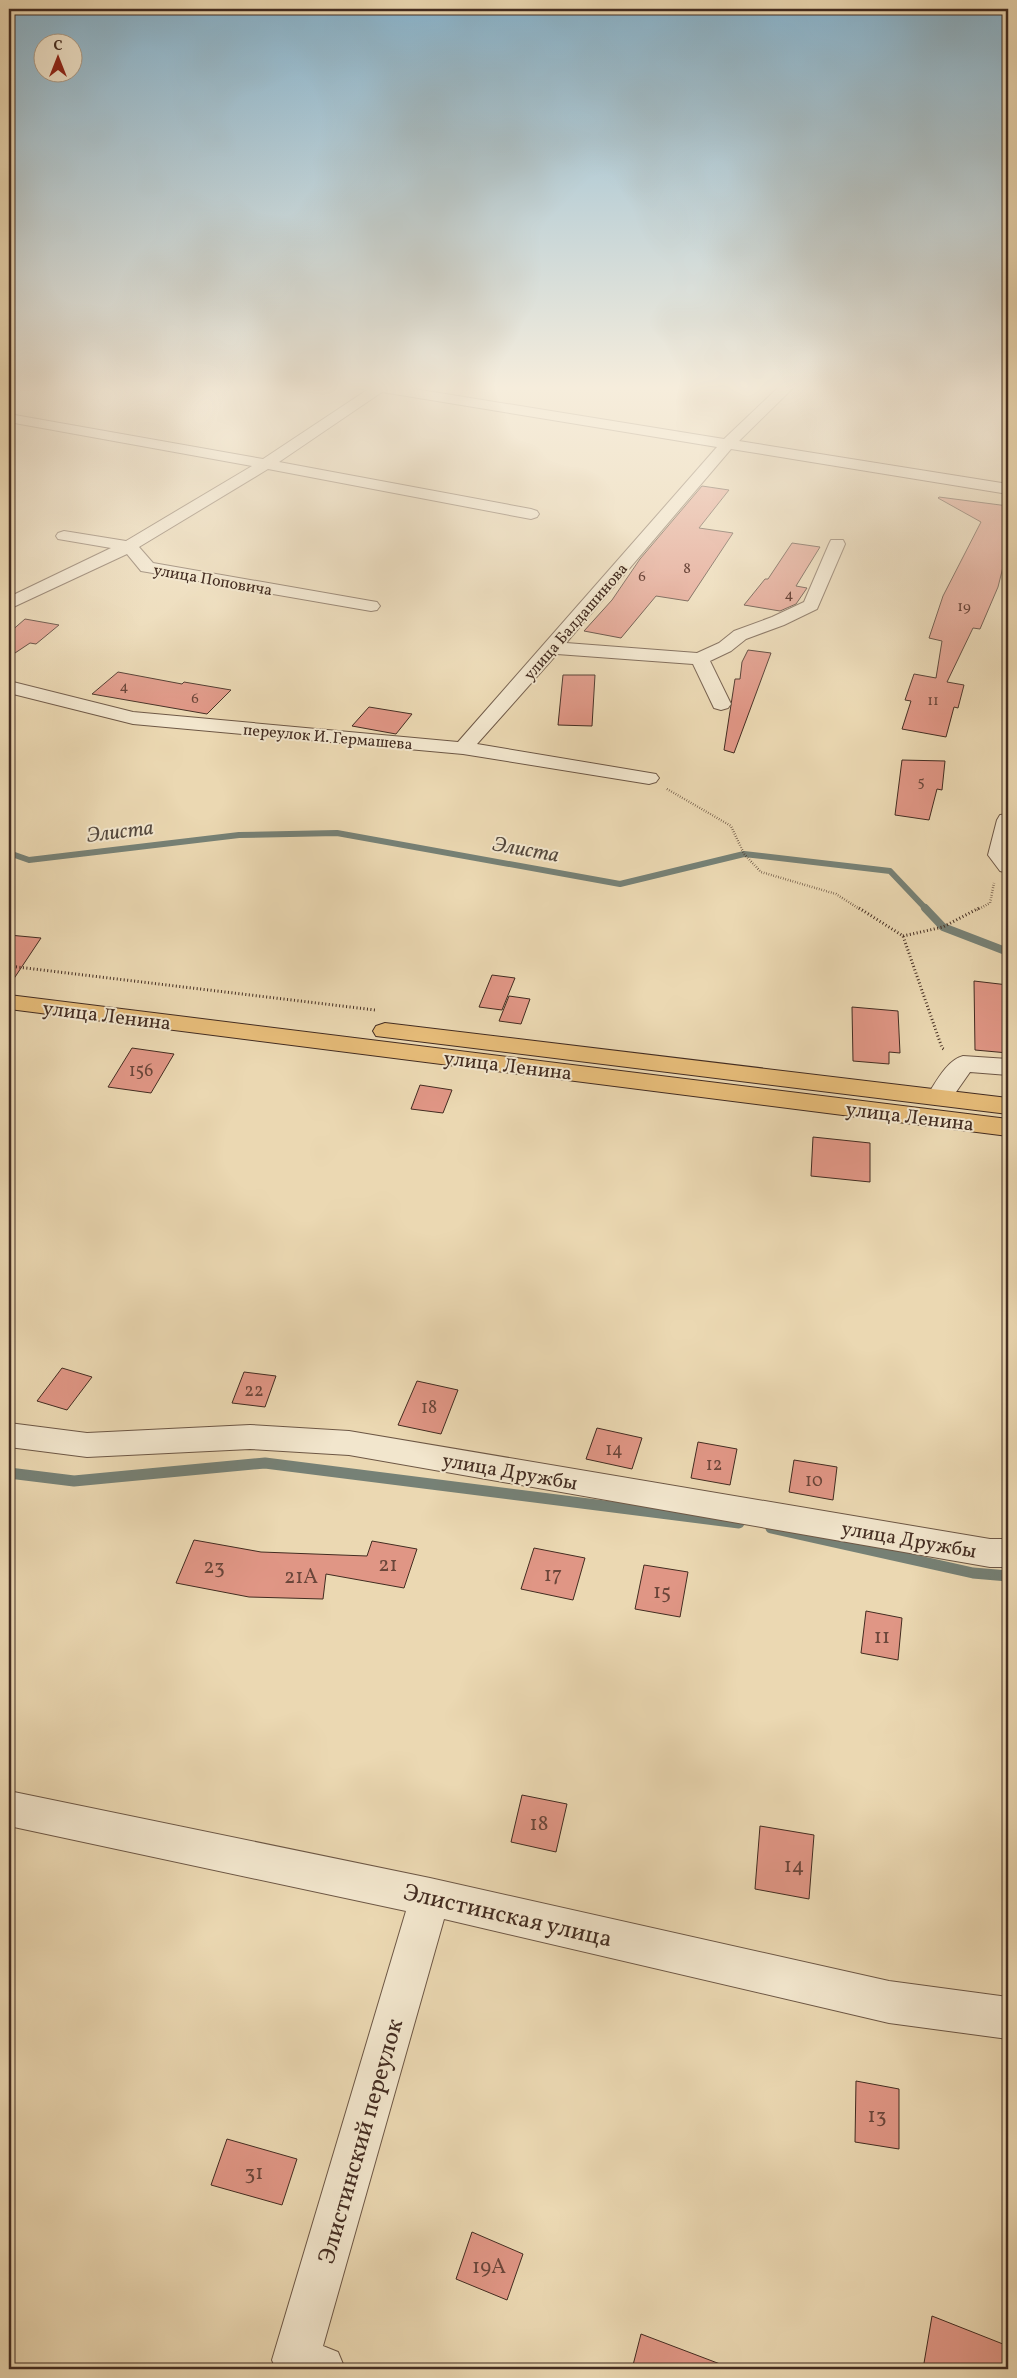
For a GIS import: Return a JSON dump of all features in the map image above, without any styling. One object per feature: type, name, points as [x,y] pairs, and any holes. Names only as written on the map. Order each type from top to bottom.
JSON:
[{"type":"main road","name":"улица Ленина","points":[[9,986],[940,1096],[1008,1106]]},
{"type":"main road","name":"улица Ленина","points":[[9,1002],[1008,1128]]},
{"type":"street","points":[[9,604],[130,546],[213,496]]},
{"type":"street","points":[[435,496],[531,514]]},
{"type":"street","name":"улица Балдашинова","points":[[463,748],[682,496]]},
{"type":"street","name":"улица Поповича","points":[[64,536],[130,546],[146,567],[371,606]]},
{"type":"street","points":[[552,648],[700,659],[725,647],[740,635],[778,621],[811,605],[837,544]]},
{"type":"street","points":[[700,659],[721,704]]},
{"type":"street","name":"переулок И. Гермашева","points":[[9,687],[133,718],[463,748],[649,778]]},
{"type":"street","points":[[1004,861],[1008,820]]},
{"type":"street","points":[[940,1096],[963,1064],[1008,1067]]},
{"type":"street","name":"улица Дружбы","points":[[9,1435],[87,1445],[250,1438],[348,1443],[980,1551],[1008,1553]]},
{"type":"street","name":"Элистинская улица","points":[[9,1808],[430,1897],[889,2002],[1008,2018]]},
{"type":"street","name":"Элистинский переулок","points":[[321,2369],[296,2360],[430,1897]]},
{"type":"path","points":[[649,778],[730,826],[744,854],[761,872],[836,894],[903,936],[942,1048],[963,1064]]},
{"type":"path","points":[[903,936],[943,928],[990,903],[1004,861]]},
{"type":"building","points":[[694,496],[724,496],[699,528],[733,533],[688,601],[656,596],[621,638],[584,631],[612,600],[640,559]]},
{"type":"building","points":[[939,497],[1008,506],[1008,547],[998,587],[980,629],[973,628],[947,682],[964,685],[958,708],[954,707],[946,737],[902,729],[911,701],[905,700],[914,674],[936,678],[942,641],[929,638],[943,596],[981,522]]},
{"type":"building","points":[[792,543],[820,547],[796,586],[807,588],[796,604],[780,611],[744,605],[765,579],[768,579]]},
{"type":"building","points":[[25,619],[59,625],[36,644],[30,643],[9,657],[9,633]]},
{"type":"building","points":[[748,650],[771,653],[734,753],[724,750],[735,679],[740,679],[742,662]]},
{"type":"building","points":[[118,672],[182,684],[184,682],[231,690],[207,714],[92,694]]},
{"type":"building","points":[[563,675],[595,675],[592,726],[558,725]]},
{"type":"building","points":[[369,707],[412,714],[396,734],[352,726]]},
{"type":"building","points":[[902,760],[945,761],[942,790],[937,789],[929,820],[895,815]]},
{"type":"building","points":[[9,935],[41,938],[9,986]]},
{"type":"building","points":[[492,975],[515,978],[502,1010],[479,1007]]},
{"type":"building","points":[[974,981],[1008,985],[1008,1053],[975,1050]]},
{"type":"building","points":[[509,996],[530,999],[521,1024],[499,1021]]},
{"type":"building","points":[[852,1007],[898,1011],[900,1053],[889,1052],[889,1064],[853,1061]]},
{"type":"building","points":[[132,1048],[174,1054],[151,1093],[108,1087]]},
{"type":"building","points":[[420,1085],[452,1090],[443,1113],[411,1109]]},
{"type":"building","points":[[813,1137],[870,1143],[870,1182],[811,1176]]},
{"type":"building","points":[[62,1368],[92,1377],[67,1410],[37,1401]]},
{"type":"building","points":[[244,1372],[276,1376],[265,1407],[232,1403]]},
{"type":"building","points":[[417,1381],[458,1390],[441,1434],[398,1425]]},
{"type":"building","points":[[597,1428],[642,1438],[632,1469],[586,1459]]},
{"type":"building","points":[[698,1442],[737,1449],[730,1485],[691,1478]]},
{"type":"building","points":[[794,1460],[837,1467],[833,1500],[789,1492]]},
{"type":"building","points":[[194,1540],[261,1552],[367,1556],[372,1541],[417,1549],[404,1588],[326,1574],[323,1599],[249,1597],[176,1583]]},
{"type":"building","points":[[534,1548],[585,1558],[573,1600],[521,1589]]},
{"type":"building","points":[[644,1565],[688,1572],[680,1617],[635,1609]]},
{"type":"building","points":[[866,1611],[902,1618],[898,1660],[861,1653]]},
{"type":"building","points":[[522,1795],[567,1804],[556,1852],[511,1842]]},
{"type":"building","points":[[760,1826],[814,1835],[809,1899],[755,1889]]},
{"type":"building","points":[[856,2081],[899,2089],[899,2149],[855,2142]]},
{"type":"building","points":[[227,2139],[297,2159],[282,2205],[211,2185]]},
{"type":"building","points":[[472,2232],[523,2254],[507,2300],[456,2279]]},
{"type":"building","points":[[932,2316],[1008,2346],[1008,2369],[923,2369]]},
{"type":"building","points":[[641,2334],[728,2367],[728,2369],[632,2369]]},
{"type":"waterway","name":"Элиста","points":[[9,853],[29,860],[239,835],[337,833],[620,884],[744,854],[890,871],[927,910]]},
{"type":"waterway","name":"Элиста","points":[[925,908],[943,927],[1008,952]]},
{"type":"waterway","points":[[9,1473],[74,1481],[265,1463],[739,1523]]},
{"type":"waterway","points":[[771,1528],[973,1573],[1008,1576]]}]
